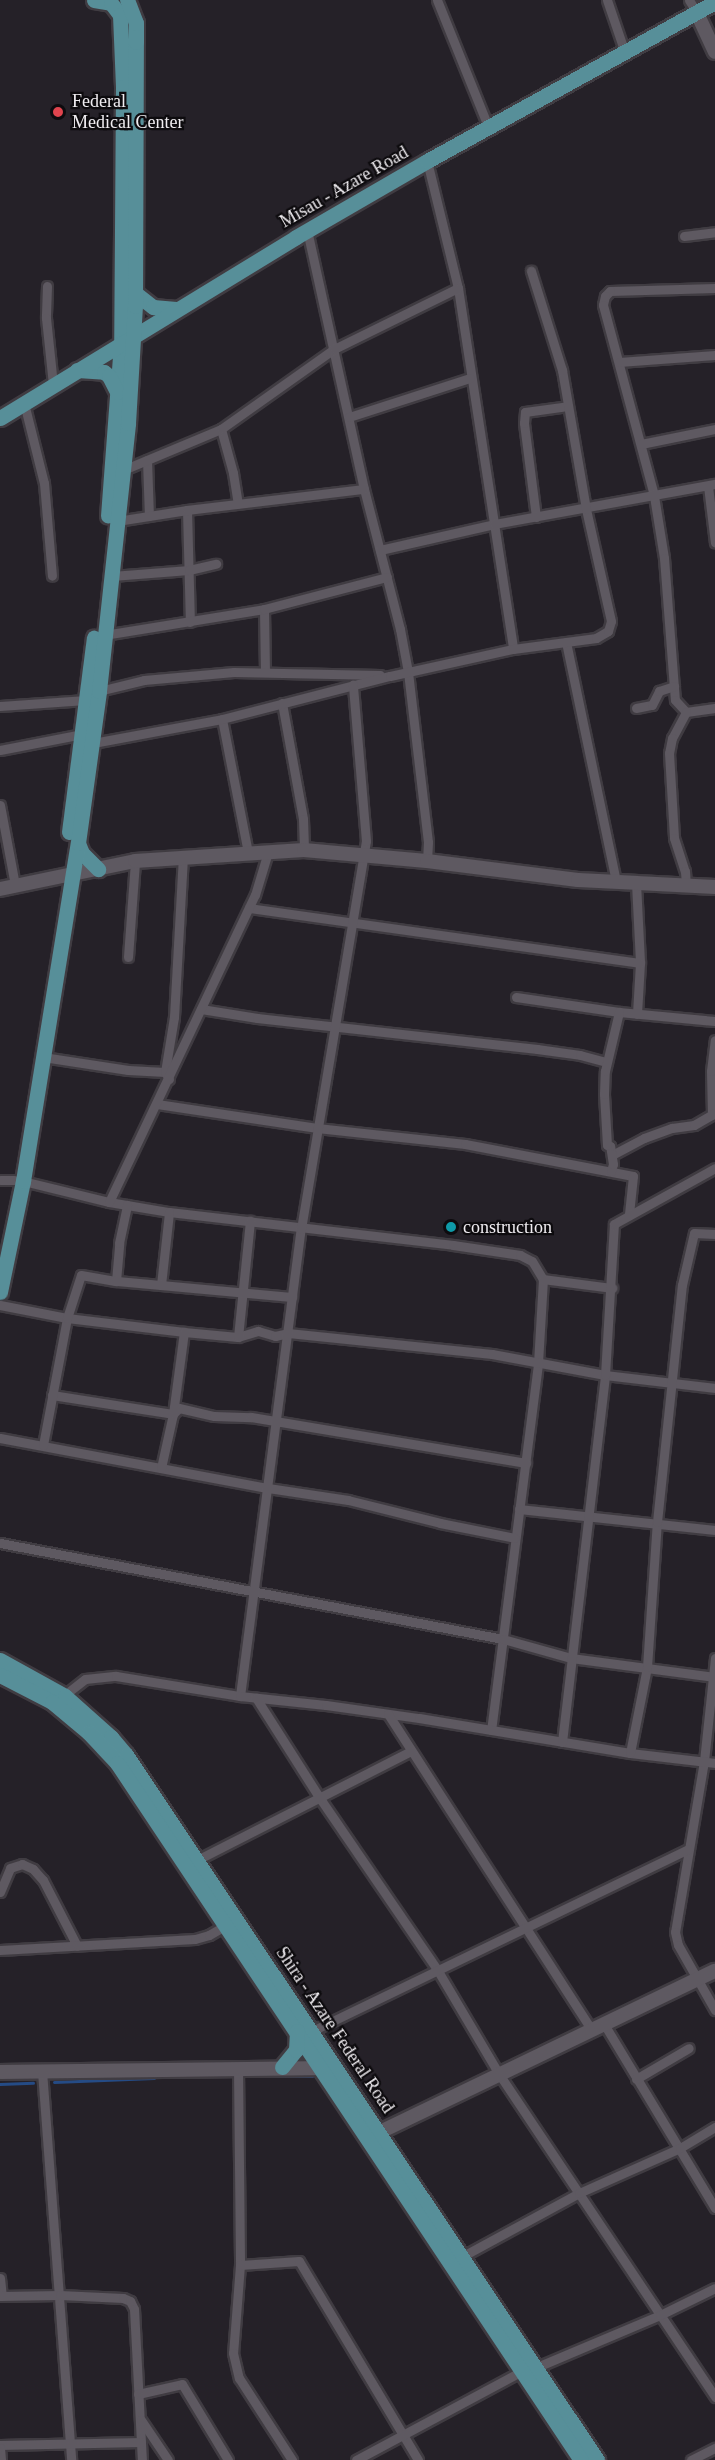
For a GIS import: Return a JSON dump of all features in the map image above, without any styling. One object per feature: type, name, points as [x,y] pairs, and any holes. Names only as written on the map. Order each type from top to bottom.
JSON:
[{"type":"main road","points":[[94,0],[121,1]]},
{"type":"main road","points":[[93,696],[117,392],[135,293],[136,23],[121,1]]},
{"type":"main road","points":[[0,1292],[12,1180],[43,1057],[93,696],[104,635],[123,470],[127,339],[121,1]]},
{"type":"main road","name":"Misau - Azare Road","points":[[0,418],[307,230],[624,50],[693,5],[715,2]]},
{"type":"main road","points":[[135,293],[153,307],[176,309]]},
{"type":"main road","points":[[77,370],[104,372],[109,376],[117,392]]},
{"type":"main road","points":[[0,1257],[12,1180],[69,875],[78,843],[87,738]]},
{"type":"main road","points":[[78,843],[82,853],[98,869]]},
{"type":"main road","name":"Shira - Azare Federal Road","points":[[0,1660],[111,1737],[126,1755],[197,1860],[304,2031],[322,2068],[597,2460]]},
{"type":"main road","name":"Shira - Azare Federal Road","points":[[0,1675],[58,1699],[117,1762],[226,1925],[380,2132],[463,2256],[531,2369],[581,2460]]},
{"type":"main road","points":[[282,2067],[296,2050],[304,2031]]},
{"type":"street","points":[[437,0],[488,126]]},
{"type":"street","points":[[607,0],[624,50]]},
{"type":"street","points":[[693,5],[715,52]]},
{"type":"street","points":[[427,161],[458,288],[513,649]]},
{"type":"street","points":[[307,230],[364,489],[408,672],[428,842],[427,861]]},
{"type":"street","points":[[684,236],[715,232]]},
{"type":"street","points":[[0,750],[222,719],[390,676],[513,649],[596,638],[608,631],[611,621],[586,509],[562,370],[531,271]]},
{"type":"street","points":[[47,286],[46,318],[53,385]]},
{"type":"street","points":[[123,470],[221,429],[334,349],[458,288]]},
{"type":"street","points":[[686,712],[675,700],[664,558],[654,496],[603,305],[605,296],[610,291],[715,288]]},
{"type":"street","points":[[619,362],[715,355]]},
{"type":"street","points":[[349,417],[470,378]]},
{"type":"street","points":[[24,403],[44,483],[52,576]]},
{"type":"street","points":[[536,517],[524,423],[525,412],[568,406]]},
{"type":"street","points":[[221,429],[233,473],[238,504]]},
{"type":"street","points":[[641,444],[715,429]]},
{"type":"street","points":[[147,460],[149,516]]},
{"type":"street","points":[[380,550],[494,524],[711,485],[715,543]]},
{"type":"street","points":[[117,521],[186,510],[364,489]]},
{"type":"street","points":[[186,510],[190,622]]},
{"type":"street","points":[[112,576],[189,570],[216,564]]},
{"type":"street","points":[[104,635],[264,609],[387,577]]},
{"type":"street","points":[[264,609],[265,672]]},
{"type":"street","points":[[566,642],[616,882]]},
{"type":"street","points":[[0,706],[93,696],[144,680],[234,672],[390,676]]},
{"type":"street","points":[[240,1696],[301,1229],[333,1027],[366,841],[353,685]]},
{"type":"street","points":[[636,708],[652,705],[659,691],[674,686]]},
{"type":"street","points":[[282,704],[303,819],[304,850]]},
{"type":"street","points":[[686,712],[715,708]]},
{"type":"street","points":[[686,712],[672,738],[669,753],[674,838],[685,870],[686,885]]},
{"type":"street","points":[[222,719],[248,853]]},
{"type":"street","points":[[0,805],[15,885]]},
{"type":"street","points":[[0,889],[135,861],[304,850],[616,882],[715,887]]},
{"type":"street","points":[[110,1202],[127,1161],[157,1104],[167,1075],[249,908],[268,852]]},
{"type":"street","points":[[167,1075],[175,1007],[183,857]]},
{"type":"street","points":[[128,957],[135,861]]},
{"type":"street","points":[[636,883],[640,963],[637,1014]]},
{"type":"street","points":[[249,908],[640,963]]},
{"type":"street","points":[[516,997],[619,1012],[715,1022]]},
{"type":"street","points":[[201,1009],[333,1027],[580,1054],[606,1062]]},
{"type":"street","points":[[611,1171],[612,1155],[610,1146],[607,1145],[604,1094],[606,1062],[619,1012]]},
{"type":"street","points":[[612,1155],[644,1138],[672,1128],[694,1125],[713,1114],[711,1071],[715,1040]]},
{"type":"street","points":[[43,1057],[167,1075]]},
{"type":"street","points":[[157,1104],[317,1128],[465,1144],[633,1176],[629,1214]]},
{"type":"street","points":[[562,1742],[606,1375],[614,1224],[715,1168]]},
{"type":"street","points":[[12,1180],[110,1202],[169,1212],[520,1255],[532,1261],[543,1279],[538,1364],[491,1730]]},
{"type":"street","points":[[116,1281],[119,1243],[127,1205]]},
{"type":"street","points":[[161,1285],[169,1212]]},
{"type":"street","points":[[238,1337],[250,1221]]},
{"type":"street","points":[[630,1753],[647,1667],[657,1522],[682,1285],[694,1233],[715,1234]]},
{"type":"street","points":[[43,1445],[67,1318],[81,1275],[116,1281],[292,1297]]},
{"type":"street","points":[[543,1279],[612,1288]]},
{"type":"street","points":[[0,1305],[67,1318],[184,1332],[238,1337],[258,1331],[275,1336],[288,1333],[492,1354],[606,1375],[715,1388]]},
{"type":"street","points":[[161,1468],[173,1414],[184,1332]]},
{"type":"street","points":[[52,1395],[173,1414]]},
{"type":"street","points":[[173,1414],[179,1408],[214,1416],[231,1414],[526,1463]]},
{"type":"street","points":[[0,1438],[268,1488],[348,1500],[440,1523],[514,1538]]},
{"type":"street","points":[[519,1509],[715,1530]]},
{"type":"street","points":[[0,1543],[503,1639],[571,1658],[714,1677]]},
{"type":"street","points":[[715,1658],[704,1761],[675,1932],[678,1945],[715,2010]]},
{"type":"street","points":[[58,1699],[85,1679],[105,1676],[240,1696],[388,1714],[630,1753],[715,1763]]},
{"type":"street","points":[[256,1698],[319,1797],[438,1971],[499,2074],[715,2397]]},
{"type":"street","points":[[388,1714],[526,1927],[636,2079],[715,2208]]},
{"type":"street","points":[[197,1860],[411,1751]]},
{"type":"street","points":[[304,2031],[438,1971],[688,1850]]},
{"type":"street","points":[[0,1892],[10,1868],[22,1863],[33,1869],[43,1880],[77,1946]]},
{"type":"street","points":[[0,1950],[195,1939],[203,1938],[226,1925]]},
{"type":"street","points":[[380,2132],[715,1971]]},
{"type":"street","points":[[636,2079],[689,2048]]},
{"type":"street","points":[[0,2072],[322,2068]]},
{"type":"street","points":[[238,2069],[240,2265],[233,2342],[236,2371],[292,2460]]},
{"type":"street","points":[[42,2071],[71,2460]]},
{"type":"street","points":[[463,2256],[579,2193],[680,2148],[715,2127]]},
{"type":"street","points":[[240,2265],[299,2261],[418,2460]]},
{"type":"street","points":[[0,2278],[1,2296],[60,2295],[123,2298],[130,2301],[134,2309],[142,2460]]},
{"type":"street","points":[[356,2460],[531,2369],[660,2315],[715,2288]]},
{"type":"street","points":[[138,2394],[182,2384],[228,2460]]},
{"type":"street","points":[[139,2417],[168,2460]]},
{"type":"street","points":[[1,2460],[0,2447],[141,2442]]},
{"type":"street","points":[[691,2460],[715,2448]]},
{"type":"waterway","points":[[245,2076],[312,2076]]},
{"type":"waterway","points":[[54,2082],[154,2078]]},
{"type":"waterway","points":[[0,2084],[33,2083]]},
{"type":"place","name":"Federal Medical Center","points":[[58,112]]},
{"type":"place","name":"construction","points":[[451,1227]]}]
